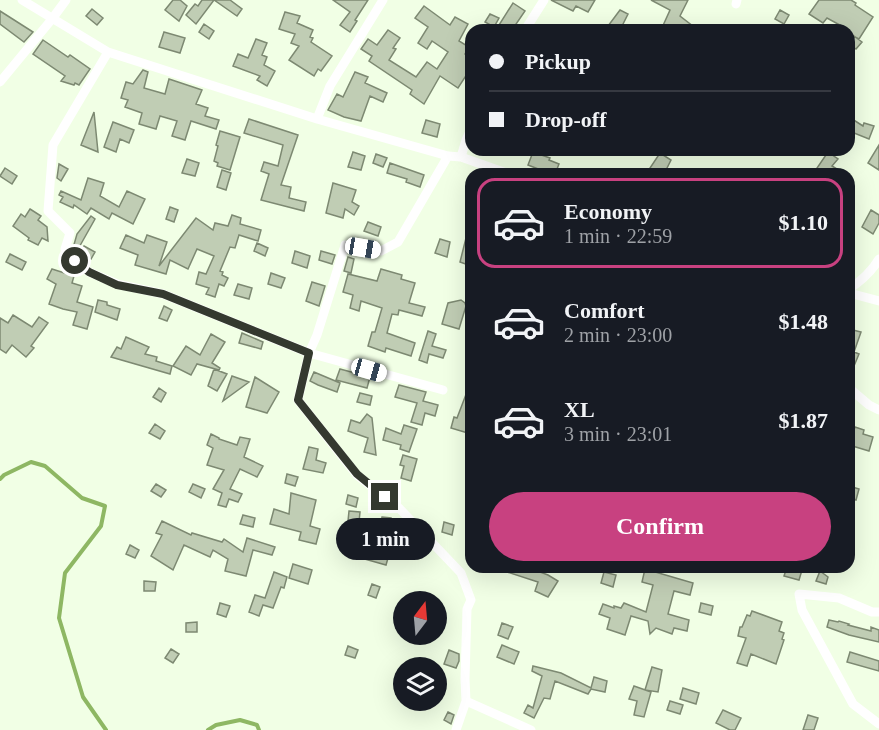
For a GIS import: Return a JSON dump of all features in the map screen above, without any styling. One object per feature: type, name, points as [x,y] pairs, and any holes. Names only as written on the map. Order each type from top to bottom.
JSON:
[{"type":"street","points":[[22,0],[108,52],[317,119],[448,156],[461,157],[492,168]]},
{"type":"street","points":[[0,82],[66,0]]},
{"type":"street","points":[[317,119],[330,87],[383,0]]},
{"type":"street","points":[[529,24],[544,0]]},
{"type":"street","points":[[108,52],[53,145],[48,211],[70,233],[66,249],[75,261],[89,272],[117,285],[163,294],[309,353],[443,390]]},
{"type":"street","points":[[461,157],[465,143]]},
{"type":"street","points":[[448,156],[398,242],[381,251],[345,244],[317,335],[309,353],[298,400],[357,474],[399,508],[461,573],[471,600],[467,609],[466,701],[456,730]]},
{"type":"street","points":[[855,284],[870,271],[879,259]]},
{"type":"street","points":[[855,295],[879,301]]},
{"type":"street","points":[[855,393],[879,410]]},
{"type":"street","points":[[879,612],[872,612],[839,598],[799,594],[802,610],[853,704],[879,724]]},
{"type":"street","points":[[466,701],[531,730]]},
{"type":"building","points":[[173,0],[180,0],[187,6],[179,21],[165,10]]},
{"type":"building","points":[[202,0],[214,0],[196,24],[186,15],[195,4],[198,6]]},
{"type":"building","points":[[214,0],[230,0],[242,9],[237,16]]},
{"type":"building","points":[[333,0],[368,0],[350,32],[340,25],[350,12]]},
{"type":"building","points":[[551,0],[595,0],[588,12],[576,6],[573,11]]},
{"type":"building","points":[[651,0],[688,0],[680,16],[690,24],[664,24],[670,10]]},
{"type":"building","points":[[819,0],[851,0],[873,17],[859,39],[855,37],[855,24],[838,24],[827,18],[823,23],[809,14]]},
{"type":"building","points":[[513,3],[525,11],[516,24],[500,24]]},
{"type":"building","points":[[424,6],[450,25],[455,17],[468,24],[465,24],[465,30],[459,41],[465,45],[465,77],[458,88],[440,76],[424,104],[410,94],[412,90],[369,61],[372,56],[361,49],[368,39],[377,45],[388,30],[400,38],[389,60],[416,77],[427,62],[437,69],[448,52],[432,41],[427,49],[418,43],[428,27],[415,18]]},
{"type":"building","points":[[92,9],[103,18],[97,25],[86,16]]},
{"type":"building","points":[[620,10],[628,14],[623,24],[610,24]]},
{"type":"building","points":[[780,10],[789,15],[784,24],[775,19]]},
{"type":"building","points":[[0,11],[33,32],[24,42],[0,24]]},
{"type":"building","points":[[285,12],[300,16],[297,23],[313,30],[310,37],[313,38],[311,42],[332,56],[321,71],[318,69],[314,76],[289,60],[299,46],[291,43],[295,34],[279,29]]},
{"type":"building","points":[[490,14],[499,18],[496,24],[485,22]]},
{"type":"building","points":[[204,24],[214,31],[209,39],[199,32]]},
{"type":"building","points":[[164,32],[185,38],[180,53],[159,47]]},
{"type":"building","points":[[855,37],[862,42],[855,48]]},
{"type":"building","points":[[256,39],[267,43],[262,55],[267,57],[264,65],[275,71],[267,86],[257,80],[260,76],[233,66],[238,54],[248,58]]},
{"type":"building","points":[[43,40],[90,69],[79,85],[61,81],[65,76],[33,54]]},
{"type":"building","points":[[143,70],[148,72],[144,88],[165,94],[169,79],[202,90],[196,104],[208,108],[205,116],[219,120],[216,129],[191,121],[185,140],[172,136],[177,121],[160,116],[156,129],[139,124],[142,113],[125,107],[128,100],[121,98],[126,82],[133,84]]},
{"type":"building","points":[[355,72],[368,77],[365,83],[387,93],[383,102],[370,96],[361,121],[328,110],[337,94],[343,97]]},
{"type":"building","points":[[94,112],[98,152],[81,145]]},
{"type":"building","points":[[249,119],[298,135],[281,185],[291,187],[289,198],[306,202],[304,211],[261,200],[269,174],[261,171],[264,162],[278,166],[283,145],[244,133]]},
{"type":"building","points":[[426,120],[440,124],[437,137],[422,133]]},
{"type":"building","points":[[855,121],[863,126],[864,123],[874,126],[869,139],[855,133]]},
{"type":"building","points":[[113,122],[134,130],[129,143],[120,139],[116,152],[104,147]]},
{"type":"building","points":[[220,131],[240,137],[230,170],[217,166],[218,163],[214,161]]},
{"type":"building","points":[[879,145],[879,170],[868,163]]},
{"type":"building","points":[[353,152],[365,156],[361,170],[348,167]]},
{"type":"building","points":[[376,154],[387,158],[383,167],[373,163]]},
{"type":"building","points":[[531,156],[544,156],[559,164],[557,168],[536,168],[528,165]]},
{"type":"building","points":[[658,156],[665,156],[671,160],[667,168],[650,168]]},
{"type":"building","points":[[825,156],[834,156],[838,159],[832,166],[835,168],[817,168]]},
{"type":"building","points":[[187,159],[199,163],[195,176],[182,173]]},
{"type":"building","points":[[390,163],[424,175],[420,187],[406,182],[407,179],[387,173]]},
{"type":"building","points":[[59,164],[68,169],[61,181],[57,178]]},
{"type":"building","points":[[5,168],[17,176],[12,184],[0,176]]},
{"type":"building","points":[[222,170],[231,173],[226,190],[217,187]]},
{"type":"building","points":[[88,178],[104,183],[100,196],[119,207],[127,191],[145,199],[133,224],[112,213],[109,219],[91,208],[87,214],[74,205],[73,208],[60,202],[63,197],[59,195],[61,191],[81,200]]},
{"type":"building","points":[[333,183],[356,190],[352,202],[359,206],[354,215],[345,209],[343,218],[326,213]]},
{"type":"building","points":[[170,207],[178,210],[174,222],[166,219]]},
{"type":"building","points":[[30,209],[41,216],[38,220],[47,227],[48,241],[42,238],[38,245],[28,240],[29,238],[13,226],[21,214],[25,217]]},
{"type":"building","points":[[871,210],[879,215],[879,223],[873,234],[862,227]]},
{"type":"building","points":[[232,215],[241,218],[240,224],[261,230],[258,241],[239,235],[235,248],[230,247],[220,271],[228,278],[224,286],[219,284],[215,297],[206,294],[209,288],[196,284],[199,272],[206,274],[214,256],[197,249],[188,269],[170,260],[166,274],[135,265],[138,255],[120,248],[126,235],[144,243],[147,235],[167,242],[159,266],[196,218],[213,230],[215,223],[228,226]]},
{"type":"building","points":[[91,216],[95,219],[77,251],[73,248],[77,234]]},
{"type":"building","points":[[368,222],[381,227],[378,236],[364,231]]},
{"type":"building","points":[[440,239],[450,242],[447,257],[435,253]]},
{"type":"building","points":[[465,242],[465,264],[460,262]]},
{"type":"building","points":[[257,243],[268,248],[265,256],[254,251]]},
{"type":"building","points":[[84,246],[95,252],[91,259],[80,254]]},
{"type":"building","points":[[295,251],[310,256],[307,268],[292,263]]},
{"type":"building","points":[[321,251],[335,255],[332,264],[319,260]]},
{"type":"building","points":[[10,254],[26,262],[22,270],[6,262]]},
{"type":"building","points":[[348,257],[354,259],[351,273],[344,271]]},
{"type":"building","points":[[52,269],[74,276],[72,283],[82,286],[77,302],[93,307],[87,329],[73,325],[77,312],[49,304],[56,284],[47,279]]},
{"type":"building","points":[[381,269],[402,275],[401,279],[415,283],[409,303],[425,307],[422,316],[399,310],[398,315],[392,314],[387,333],[415,343],[411,356],[386,348],[385,352],[368,346],[382,308],[361,301],[359,311],[350,308],[353,295],[343,292],[348,274],[377,281]]},
{"type":"building","points":[[271,273],[285,278],[281,288],[268,284]]},
{"type":"building","points":[[312,282],[325,286],[319,306],[306,301]]},
{"type":"building","points":[[238,284],[252,288],[249,299],[234,295]]},
{"type":"building","points":[[98,300],[120,309],[117,320],[95,312]]},
{"type":"building","points":[[461,300],[465,303],[459,329],[442,324],[448,303]]},
{"type":"building","points":[[164,306],[172,310],[167,321],[159,318]]},
{"type":"building","points":[[13,315],[32,327],[39,317],[48,323],[31,346],[34,348],[26,357],[12,345],[6,353],[0,349],[0,318],[8,323]]},
{"type":"building","points":[[855,330],[861,332],[855,349]]},
{"type":"building","points":[[428,331],[436,334],[432,346],[446,350],[443,358],[429,354],[427,363],[419,360]]},
{"type":"building","points":[[242,333],[263,342],[261,349],[239,343]]},
{"type":"building","points":[[211,334],[225,342],[212,363],[220,368],[219,370],[197,364],[191,375],[173,366],[186,346],[200,355]]},
{"type":"building","points":[[126,337],[149,347],[145,354],[157,357],[156,361],[172,366],[170,374],[111,357],[117,347],[121,349]]},
{"type":"building","points":[[214,369],[227,374],[217,391],[208,386]]},
{"type":"building","points":[[340,369],[370,377],[367,388],[336,380]]},
{"type":"building","points":[[314,372],[340,383],[337,392],[310,381]]},
{"type":"building","points":[[232,376],[249,382],[223,401]]},
{"type":"building","points":[[255,377],[279,392],[267,413],[246,407]]},
{"type":"building","points":[[399,385],[426,392],[423,401],[438,405],[435,416],[425,413],[422,425],[411,422],[417,403],[395,397]]},
{"type":"building","points":[[159,388],[166,393],[161,402],[153,397]]},
{"type":"building","points":[[360,393],[372,396],[370,405],[357,402]]},
{"type":"building","points":[[465,397],[465,432],[451,428],[454,417],[457,418]]},
{"type":"building","points":[[367,414],[372,418],[376,455],[364,452],[368,438],[348,431],[351,420],[360,423]]},
{"type":"building","points":[[155,424],[165,431],[160,439],[149,433]]},
{"type":"building","points":[[404,425],[417,429],[409,452],[400,449],[401,445],[383,440],[386,428],[401,434]]},
{"type":"building","points":[[855,427],[864,430],[863,434],[873,437],[869,451],[855,447]]},
{"type":"building","points":[[211,434],[237,445],[240,437],[250,439],[244,457],[263,466],[257,477],[240,469],[230,489],[242,494],[238,502],[229,499],[226,507],[218,505],[222,493],[213,489],[224,470],[207,465],[213,448],[207,445]]},
{"type":"building","points":[[309,447],[318,449],[316,460],[326,463],[323,473],[303,469]]},
{"type":"building","points":[[403,455],[417,459],[411,481],[401,478],[404,466],[400,465]]},
{"type":"building","points":[[287,474],[298,477],[295,486],[285,483]]},
{"type":"building","points":[[156,484],[166,490],[161,497],[151,491]]},
{"type":"building","points":[[193,484],[205,489],[201,498],[189,492]]},
{"type":"building","points":[[855,488],[859,489],[855,500]]},
{"type":"building","points":[[291,493],[316,500],[310,526],[320,529],[316,544],[299,540],[301,532],[270,524],[274,509],[289,514]]},
{"type":"building","points":[[348,495],[358,498],[356,507],[346,504]]},
{"type":"building","points":[[349,511],[360,512],[359,522],[348,521]]},
{"type":"building","points":[[243,515],[255,518],[253,527],[240,524]]},
{"type":"building","points":[[382,517],[391,518],[390,532],[405,535],[402,546],[392,544],[386,565],[361,558],[362,554],[350,551],[354,542],[363,545],[369,525],[380,527]]},
{"type":"building","points":[[162,521],[191,535],[192,533],[222,542],[224,539],[243,552],[247,538],[275,547],[272,555],[253,550],[246,576],[225,571],[228,559],[213,550],[210,557],[184,545],[173,570],[151,556],[162,535],[156,533]]},
{"type":"building","points":[[444,522],[454,525],[452,535],[442,532]]},
{"type":"building","points":[[130,545],[139,550],[135,558],[126,554]]},
{"type":"building","points":[[293,564],[312,570],[308,584],[289,578]]},
{"type":"building","points":[[274,572],[287,577],[273,608],[263,605],[259,616],[249,612],[255,595],[265,598]]},
{"type":"building","points":[[510,573],[543,573],[558,581],[548,597],[535,591],[538,582]]},
{"type":"building","points":[[604,573],[616,575],[613,587],[601,583]]},
{"type":"building","points":[[644,573],[659,573],[693,583],[690,595],[674,591],[668,614],[689,620],[687,631],[674,628],[672,634],[656,628],[650,634],[648,621],[631,616],[625,635],[607,629],[610,618],[599,614],[603,604],[621,608],[624,603],[646,612],[653,585],[642,582]]},
{"type":"building","points":[[785,573],[801,573],[799,580],[784,576]]},
{"type":"building","points":[[819,573],[828,577],[826,584],[816,581]]},
{"type":"building","points":[[144,581],[156,582],[155,591],[144,591]]},
{"type":"building","points":[[372,584],[380,587],[376,598],[368,595]]},
{"type":"building","points":[[220,603],[230,606],[226,617],[217,614]]},
{"type":"building","points":[[701,603],[713,606],[711,615],[699,612]]},
{"type":"building","points":[[752,611],[782,622],[779,631],[784,633],[782,639],[784,640],[776,664],[751,654],[747,666],[737,663],[746,638],[738,636],[740,627]]},
{"type":"building","points":[[829,620],[871,631],[871,627],[879,630],[879,642],[827,627]]},
{"type":"building","points":[[197,622],[197,632],[186,632],[186,623]]},
{"type":"building","points":[[502,623],[513,627],[508,639],[498,635]]},
{"type":"building","points":[[502,645],[519,652],[514,664],[497,657]]},
{"type":"building","points":[[348,646],[358,650],[355,658],[345,655]]},
{"type":"building","points":[[171,649],[179,654],[173,663],[165,658]]},
{"type":"building","points":[[449,650],[459,654],[456,668],[447,665]]},
{"type":"building","points":[[850,652],[879,661],[879,671],[847,662]]},
{"type":"building","points":[[533,666],[561,673],[591,688],[594,677],[607,681],[605,692],[591,689],[588,694],[555,681],[550,699],[544,698],[534,718],[524,713],[528,705],[533,708],[542,676],[532,671]]},
{"type":"building","points":[[652,667],[662,670],[658,692],[645,690]]},
{"type":"building","points":[[634,686],[651,692],[644,717],[634,715],[637,701],[629,699]]},
{"type":"building","points":[[683,688],[699,693],[696,704],[680,699]]},
{"type":"building","points":[[670,701],[683,705],[680,714],[667,710]]},
{"type":"building","points":[[723,710],[741,718],[735,730],[716,723]]},
{"type":"building","points":[[448,712],[454,715],[451,724],[444,720]]},
{"type":"building","points":[[808,715],[818,718],[814,730],[803,730]]},
{"type":"waterway","points":[[0,479],[31,462],[45,466],[82,498],[105,506],[101,526],[65,573],[59,618],[83,697],[106,730]]},
{"type":"waterway","points":[[208,730],[216,725],[240,720],[257,725],[259,730]]},
{"type":"route","points":[[75,261],[89,272],[117,285],[163,294],[309,353],[298,400],[357,474],[385,497]]}]
